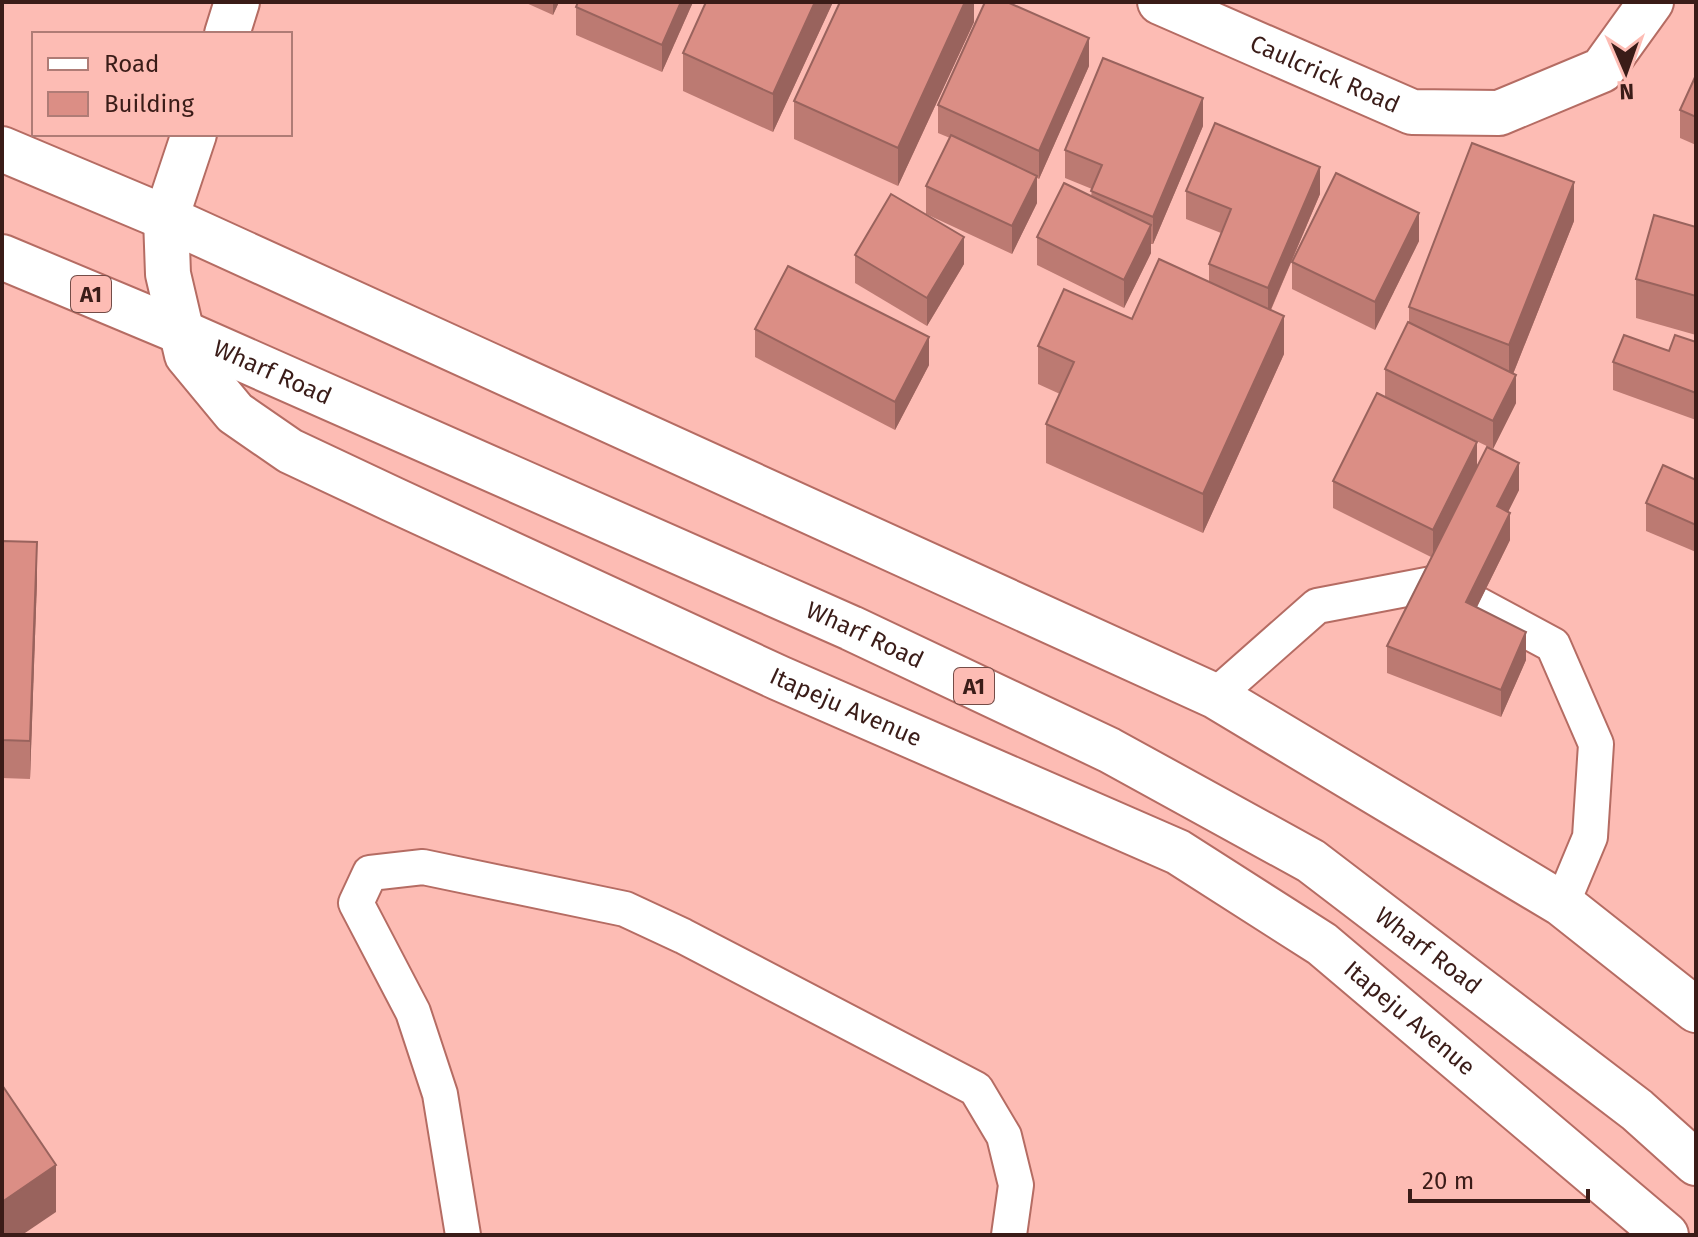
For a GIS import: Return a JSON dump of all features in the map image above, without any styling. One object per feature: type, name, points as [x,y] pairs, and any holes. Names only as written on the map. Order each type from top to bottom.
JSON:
[{"type":"main road","points":[[228,32],[237,2]]},
{"type":"main road","name":"Caulcrick Road","points":[[1160,2],[1412,112],[1499,113],[1602,70],[1651,2]]},
{"type":"main road","name":"Itapeju Avenue","points":[[193,136],[166,218],[168,274],[187,355],[235,413],[290,451],[779,678],[1178,852],[1322,944],[1666,1235]]},
{"type":"main road","points":[[2,149],[166,218],[1215,696],[1562,904],[1696,1010]]},
{"type":"main road","name":"Wharf Road","points":[[2,257],[179,331],[851,628],[1122,757],[1311,861],[1637,1110],[1696,1163]]},
{"type":"lane","points":[[1215,696],[1317,606],[1432,584]]},
{"type":"lane","points":[[1477,604],[1553,645],[1596,744],[1590,837],[1562,904]]},
{"type":"lane","points":[[463,1235],[440,1094],[413,1012],[356,903],[370,873],[423,867],[625,909],[683,936],[976,1089],[1004,1136],[1016,1185],[1009,1235]]},
{"type":"building","points":[[578,2],[681,2],[662,45],[576,7]]},
{"type":"building","points":[[706,2],[815,2],[773,94],[683,53]]},
{"type":"building","points":[[840,2],[965,2],[898,148],[794,101]]},
{"type":"building","points":[[985,2],[1007,2],[1089,38],[1039,151],[938,105]]},
{"type":"building","points":[[1103,58],[1203,98],[1153,217],[1091,191],[1102,165],[1065,150]]},
{"type":"building","points":[[1696,75],[1696,117],[1680,110]]},
{"type":"building","points":[[1215,123],[1320,167],[1268,288],[1209,264],[1231,209],[1186,191]]},
{"type":"building","points":[[951,135],[1037,176],[1012,226],[926,186]]},
{"type":"building","points":[[1472,143],[1574,182],[1509,345],[1409,307]]},
{"type":"building","points":[[1336,173],[1419,213],[1375,302],[1292,262]]},
{"type":"building","points":[[1064,183],[1151,225],[1124,280],[1037,237]]},
{"type":"building","points":[[891,194],[964,237],[927,298],[855,255]]},
{"type":"building","points":[[1654,215],[1696,227],[1696,296],[1636,279]]},
{"type":"building","points":[[1159,259],[1284,316],[1203,494],[1046,424],[1074,362],[1038,346],[1064,289],[1132,319]]},
{"type":"building","points":[[788,266],[929,337],[895,402],[755,329]]},
{"type":"building","points":[[1408,322],[1516,375],[1493,421],[1385,369]]},
{"type":"building","points":[[1624,335],[1669,351],[1675,335],[1696,342],[1696,393],[1613,362]]},
{"type":"building","points":[[1377,393],[1477,442],[1433,530],[1333,481]]},
{"type":"building","points":[[1487,447],[1519,463],[1497,506],[1510,513],[1466,602],[1526,632],[1501,690],[1387,646]]},
{"type":"building","points":[[1663,465],[1696,480],[1696,525],[1646,503]]},
{"type":"building","points":[[2,541],[37,542],[30,741],[2,740]]},
{"type":"building","points":[[2,1085],[56,1165],[2,1202]]}]
